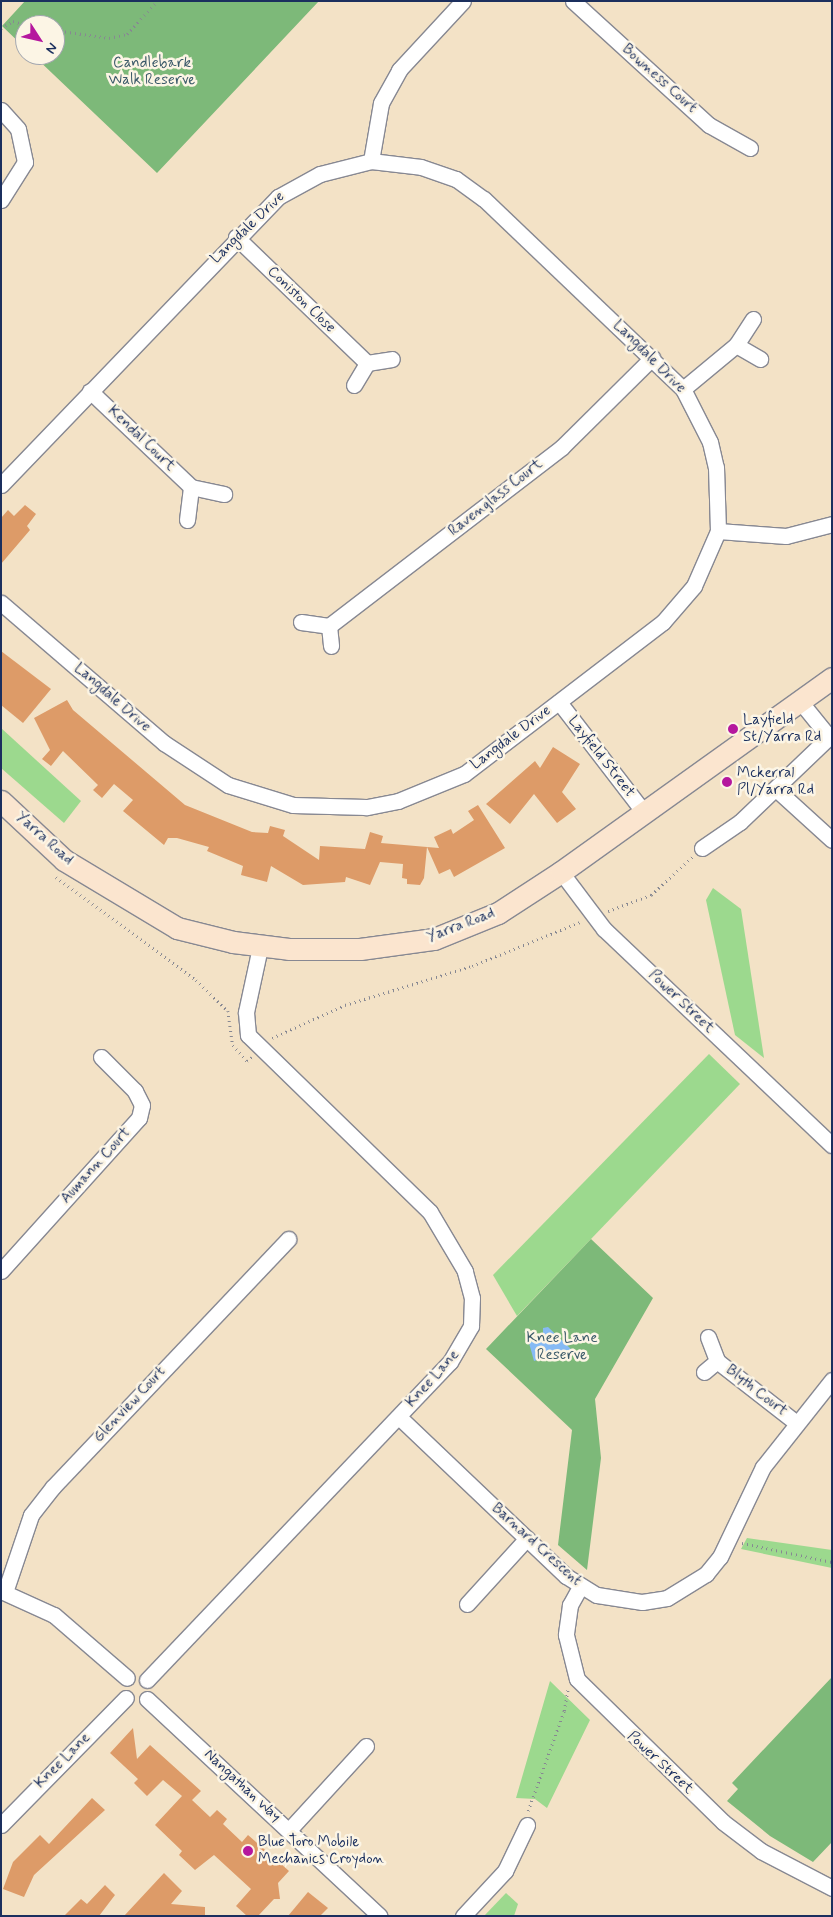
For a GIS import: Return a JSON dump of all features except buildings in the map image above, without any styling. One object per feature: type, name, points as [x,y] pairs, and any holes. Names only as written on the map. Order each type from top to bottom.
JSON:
[{"type":"main road","name":"Yarra Road","points":[[1,801],[64,860],[125,900],[177,928],[260,947],[360,949],[434,939],[498,913],[561,872],[643,811],[832,678]]},
{"type":"street","points":[[371,161],[381,103],[399,70],[463,1]]},
{"type":"street","name":"Bowness Court","points":[[574,1],[709,125],[750,148]]},
{"type":"street","points":[[1,110],[18,129],[25,162],[1,200]]},
{"type":"street","name":"Langdale Drive","points":[[1,485],[236,237],[278,197],[301,182],[371,161],[421,168],[456,179],[484,199],[683,389],[710,442],[716,467],[718,531],[703,568],[680,605],[559,702],[472,768],[428,791],[366,807],[293,805],[259,797],[204,771],[164,743],[1,603]]},
{"type":"street","name":"Coniston Close","points":[[236,237],[366,363]]},
{"type":"street","points":[[683,389],[736,345],[753,319]]},
{"type":"street","points":[[736,345],[760,359]]},
{"type":"street","points":[[354,385],[366,363],[392,358]]},
{"type":"street","name":"Ravenglass Court","points":[[329,626],[562,448],[652,358]]},
{"type":"street","name":"Kendal Court","points":[[90,392],[191,487]]},
{"type":"street","points":[[188,520],[191,487],[224,494]]},
{"type":"street","points":[[718,531],[786,536],[832,524]]},
{"type":"street","points":[[301,622],[329,626],[331,646]]},
{"type":"street","points":[[702,848],[777,790],[830,735],[799,700]]},
{"type":"street","name":"Layfield Street","points":[[559,702],[643,811]]},
{"type":"street","points":[[777,790],[832,840]]},
{"type":"street","name":"Power Street","points":[[561,872],[604,929],[832,1144]]},
{"type":"street","name":"Knee Lane","points":[[147,1680],[399,1417],[463,1346],[472,1313],[465,1271],[430,1212],[248,1035],[246,1012],[260,947]]},
{"type":"street","name":"Aumann Court","points":[[1,1271],[139,1118],[142,1105],[135,1091],[101,1057]]},
{"type":"street","name":"Glenview Court","points":[[3,1591],[32,1515],[53,1487],[288,1239]]},
{"type":"street","name":"Blyth Court","points":[[708,1337],[717,1361],[795,1422]]},
{"type":"street","name":"Blyth Court","points":[[704,1372],[717,1361]]},
{"type":"street","name":"Barnard Crescent","points":[[399,1417],[580,1587],[616,1600],[667,1598],[706,1574],[728,1540],[763,1467],[795,1422],[832,1380]]},
{"type":"street","points":[[467,1604],[526,1538]]},
{"type":"street","points":[[577,1679],[566,1635],[570,1605],[580,1587]]},
{"type":"street","points":[[3,1591],[54,1616],[127,1678]]},
{"type":"street","points":[[135,1675],[147,1680],[147,1698],[134,1703],[126,1698],[123,1686],[127,1678],[135,1675]]},
{"type":"street","name":"Power Street","points":[[577,1679],[723,1822],[761,1851],[832,1888]]},
{"type":"street","name":"Knee Lane","points":[[1,1825],[126,1698]]},
{"type":"street","name":"Nangathan Way","points":[[147,1698],[380,1916]]},
{"type":"street","points":[[290,1830],[366,1746]]},
{"type":"street","points":[[462,1916],[505,1871],[527,1825]]},
{"type":"path","points":[[65,31],[109,38],[127,34],[157,1]]},
{"type":"path","points":[[1,28],[15,22]]},
{"type":"path","points":[[728,1540],[832,1562]]},
{"type":"path","points":[[527,1825],[528,1808],[564,1710],[568,1685],[577,1679]]},
{"type":"green space","name":"Candlebark Walk Reserve","points":[[25,1],[319,1],[157,173],[44,65],[65,65],[65,15],[15,15],[15,38],[2,26]]},
{"type":"green space","points":[[1,728],[81,801],[64,823],[1,768]]},
{"type":"green space","points":[[713,888],[741,909],[764,1058],[735,1035],[706,900]]},
{"type":"green space","points":[[709,1054],[740,1084],[517,1316],[493,1275]]},
{"type":"green space","name":"Knee Lane Reserve","points":[[591,1239],[653,1298],[595,1399],[601,1458],[587,1570],[558,1545],[572,1430],[486,1349]]},
{"type":"green space","points":[[747,1538],[832,1550],[832,1568],[741,1549]]},
{"type":"green space","points":[[832,1677],[832,1842],[813,1862],[770,1836],[727,1801],[738,1789],[732,1783]]},
{"type":"green space","points":[[550,1681],[590,1720],[547,1808],[535,1799],[516,1798]]},
{"type":"green space","points":[[506,1893],[518,1904],[514,1916],[484,1916]]},
{"type":"water","points":[[548,1327],[572,1350],[572,1356],[551,1355],[534,1361],[529,1343],[543,1337],[543,1328]]},
{"type":"place","name":"Layfield St/Yarra Rd","points":[[733,729]]},
{"type":"place","name":"Mckerral Pl/Yarra Rd","points":[[727,782]]},
{"type":"place","name":"Blue Toro Mobile Mechanics Croydon","points":[[248,1851]]}]
